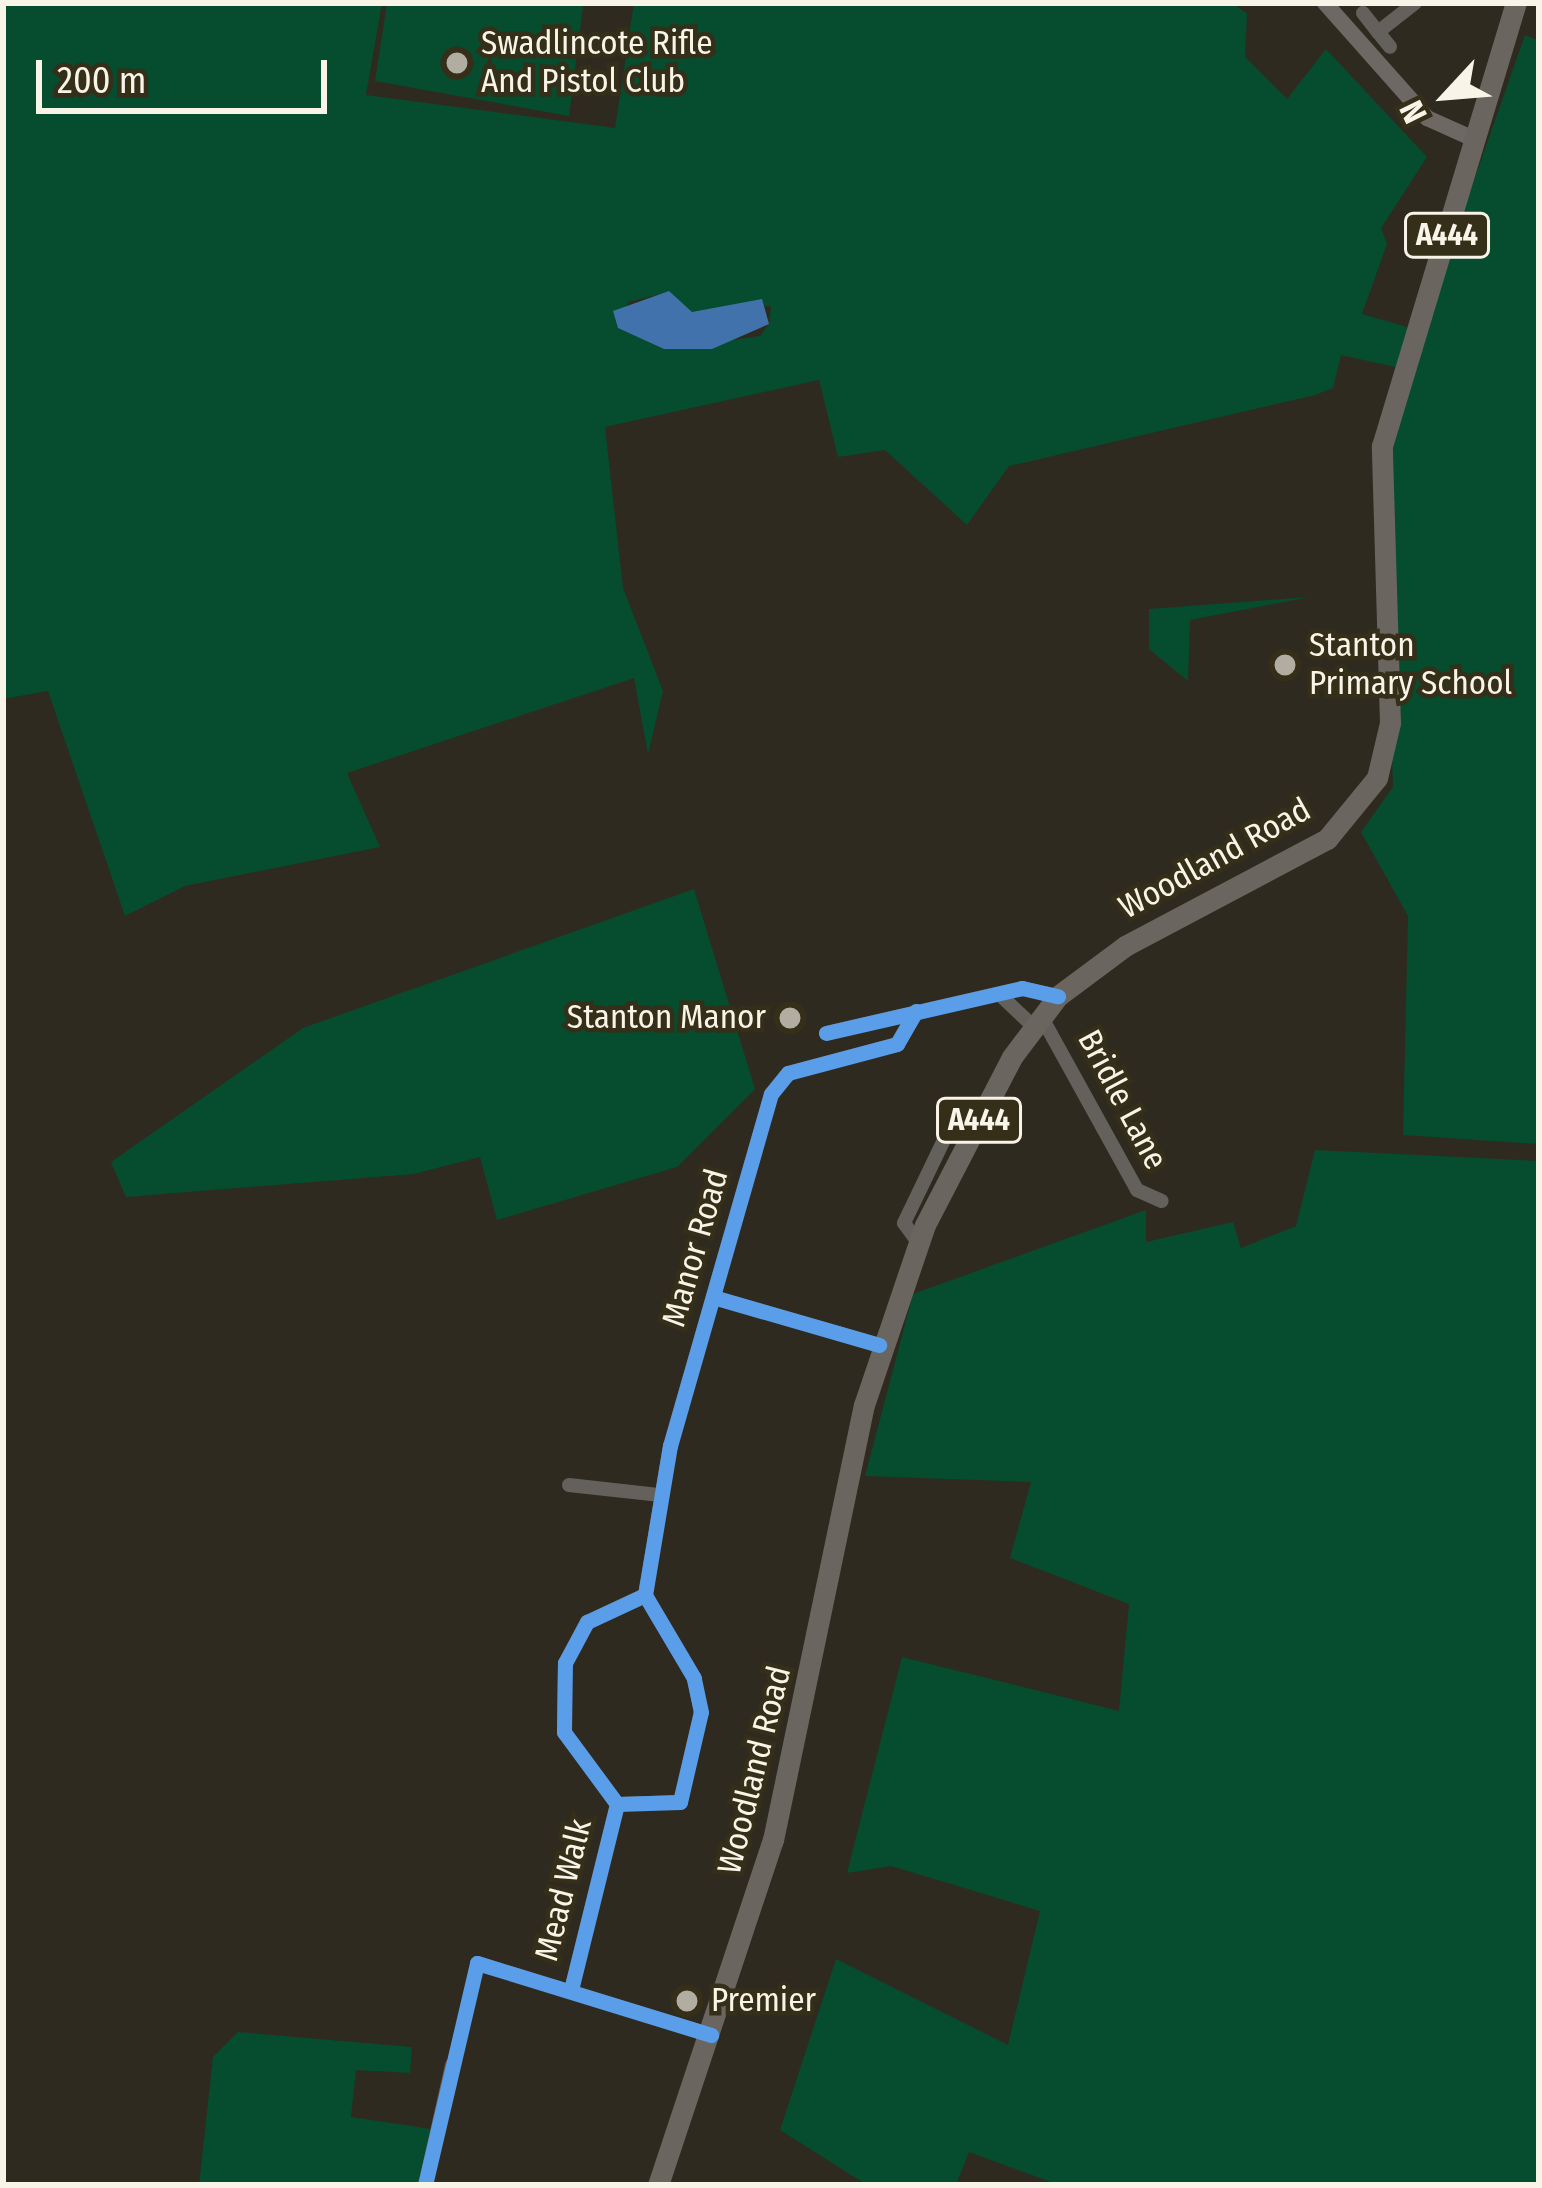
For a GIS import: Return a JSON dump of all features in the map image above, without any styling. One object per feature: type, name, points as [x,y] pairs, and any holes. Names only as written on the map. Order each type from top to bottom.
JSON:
[{"type":"highway","name":"Woodland Road","points":[[711,2035],[811,1690],[879,1345],[917,1240],[986,1106],[1037,1021],[1058,996],[1125,946],[1308,851],[1371,791],[1390,723],[1378,488],[1401,366],[1516,3]]},
{"type":"highway","name":"A444","points":[[658,2185],[711,2035]]},
{"type":"main road","points":[[1325,3],[1426,118],[1476,140]]},
{"type":"street","points":[[1378,32],[1415,3]]},
{"type":"street","points":[[1363,13],[1390,47]]},
{"type":"street","points":[[826,1034],[999,994],[1046,987],[1058,996]]},
{"type":"street","name":"Bridle Lane","points":[[999,994],[1037,1021],[1137,1190],[1162,1201]]},
{"type":"street","name":"Manor Road","points":[[645,1595],[660,1495],[778,1081],[897,1044],[916,1011]]},
{"type":"street","points":[[713,1297],[879,1345]]},
{"type":"street","points":[[569,1485],[660,1495]]},
{"type":"street","points":[[645,1595],[694,1678],[700,1712],[680,1802],[617,1804],[564,1732],[565,1663],[587,1622],[645,1595]]},
{"type":"street","name":"Mead Walk","points":[[571,1990],[617,1804]]},
{"type":"street","points":[[477,1963],[711,2035]]},
{"type":"street","points":[[425,2185],[452,2065]]},
{"type":"green space","points":[[3,3],[382,3],[366,95],[615,128],[634,3],[1233,3],[1247,14],[1245,57],[1287,99],[1326,49],[1427,157],[1381,228],[1387,244],[1362,314],[1421,331],[1525,35],[1539,41],[1539,1144],[1403,1135],[1408,916],[1361,832],[1393,787],[1384,493],[1404,369],[1341,355],[1333,388],[1315,395],[1009,466],[967,525],[885,450],[838,457],[819,380],[605,427],[623,588],[663,691],[648,754],[634,678],[347,773],[380,847],[185,886],[125,916],[48,691],[3,699]],"holes":[[[669,292],[692,312],[771,306],[769,324],[760,336],[665,349],[618,328],[628,302]]]},
{"type":"green space","name":"Swadlincote Rifle And Pistol Club","points":[[387,3],[583,6],[569,116],[375,81]]},
{"type":"green space","points":[[1310,597],[1190,620],[1188,681],[1149,649],[1149,609]]},
{"type":"green space","points":[[694,889],[755,1089],[677,1167],[497,1220],[480,1157],[414,1174],[126,1197],[111,1162],[303,1028]]},
{"type":"green space","points":[[1315,1150],[1539,1161],[1539,2185],[1059,2185],[969,2152],[956,2185],[867,2185],[780,2130],[836,1959],[1008,2045],[1040,1911],[891,1866],[847,1873],[902,1657],[1119,1711],[1129,1604],[1010,1558],[1031,1482],[865,1476],[913,1294],[1146,1210],[1146,1242],[1233,1222],[1241,1248],[1296,1226]]},
{"type":"green space","points":[[238,2032],[412,2047],[410,2073],[356,2070],[351,2117],[432,2129],[420,2185],[199,2185],[213,2057]]},
{"type":"water","points":[[669,291],[692,312],[762,299],[769,324],[712,349],[664,349],[618,328],[613,311]]},
{"type":"cycle path","points":[[826,1033],[1022,988],[1058,996]]},
{"type":"cycle path","points":[[645,1595],[670,1446],[771,1094],[788,1073],[897,1044],[916,1011]]},
{"type":"cycle path","points":[[713,1297],[879,1345]]},
{"type":"cycle path","points":[[617,1804],[680,1802],[701,1712],[694,1678],[645,1595]]},
{"type":"cycle path","points":[[617,1804],[564,1732],[565,1663],[587,1622],[645,1595]]},
{"type":"cycle path","points":[[571,1990],[617,1804]]},
{"type":"cycle path","points":[[425,2185],[477,1963],[711,2035]]},
{"type":"place","name":"Swadlincote Rifle And Pistol Club","points":[[457,63]]},
{"type":"place","name":"Stanton Primary School","points":[[1285,665]]},
{"type":"place","name":"Stanton Manor","points":[[790,1018]]},
{"type":"place","name":"Premier","points":[[687,2001]]}]
